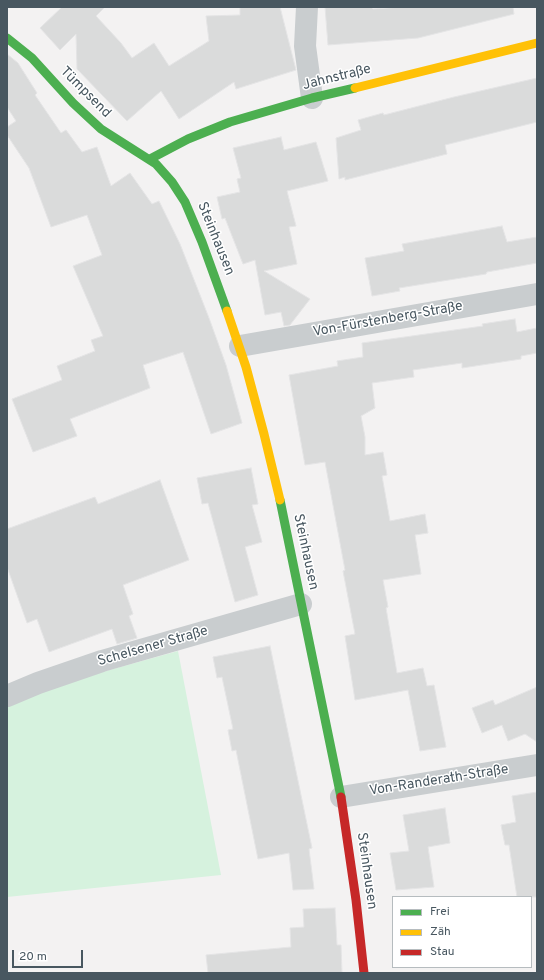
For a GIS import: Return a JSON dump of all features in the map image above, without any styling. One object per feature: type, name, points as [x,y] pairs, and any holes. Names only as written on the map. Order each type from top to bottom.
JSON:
[{"type":"street","points":[[307,7],[306,46],[312,98]]},
{"type":"street","name":"Tümpsend","points":[[7,38],[32,58],[73,102],[101,129],[150,159]]},
{"type":"street","name":"Jahnstraße","points":[[150,159],[209,130],[230,122],[312,98],[537,43]]},
{"type":"street","name":"Steinhausen","points":[[150,159],[160,167],[172,182],[192,216],[240,346],[264,434],[341,797],[356,900],[364,973]]},
{"type":"street","name":"Von-Fürstenberg-Straße","points":[[240,346],[537,294]]},
{"type":"street","name":"Schelsener Straße","points":[[7,696],[38,683],[102,661],[301,604]]},
{"type":"street","name":"Von-Randerath-Straße","points":[[341,797],[537,765]]},
{"type":"green space","points":[[178,651],[221,875],[7,897],[7,707],[52,686]]},
{"type":"building","points":[[62,7],[105,7],[96,16],[121,43],[132,58],[154,43],[169,66],[209,41],[206,16],[240,15],[240,7],[280,7],[296,70],[236,89],[234,82],[179,119],[161,91],[127,121],[77,69],[76,34],[60,50],[40,28]]},
{"type":"building","points":[[325,7],[371,7],[373,9],[403,7],[513,7],[514,14],[418,38],[328,45]]},
{"type":"building","points":[[7,54],[18,63],[37,93],[35,95],[61,133],[66,130],[82,152],[97,147],[111,186],[130,173],[152,204],[159,201],[180,244],[209,318],[226,365],[242,423],[211,434],[183,352],[143,365],[150,388],[70,419],[77,436],[33,452],[12,399],[62,380],[57,366],[95,351],[91,340],[103,336],[73,266],[102,255],[87,215],[51,227],[29,168],[7,135],[7,127],[16,121],[7,107]]},
{"type":"building","points":[[537,78],[537,122],[445,145],[447,154],[345,180],[345,177],[339,179],[336,138],[361,130],[358,120]]},
{"type":"building","points":[[281,137],[284,150],[316,142],[328,181],[287,191],[296,226],[289,227],[297,264],[264,271],[310,299],[290,325],[284,326],[281,312],[265,315],[255,260],[243,264],[225,218],[222,219],[217,197],[240,192],[237,179],[241,178],[233,148]]},
{"type":"building","points":[[502,226],[507,242],[537,237],[537,263],[487,272],[486,274],[399,288],[400,291],[372,296],[365,258],[404,251],[402,244]]},
{"type":"building","points":[[515,319],[517,332],[537,328],[537,353],[521,356],[521,359],[462,368],[462,363],[413,370],[414,377],[372,383],[375,408],[361,416],[365,437],[365,455],[383,452],[387,475],[382,476],[390,521],[425,514],[428,533],[415,535],[421,574],[383,580],[388,607],[386,608],[397,673],[423,668],[427,686],[434,685],[446,747],[420,751],[408,690],[355,700],[345,636],[355,634],[325,462],[305,465],[289,375],[338,366],[337,361],[363,357],[362,343],[483,326],[482,324]]},
{"type":"building","points":[[251,468],[258,504],[252,505],[262,542],[245,547],[258,595],[235,602],[208,503],[202,504],[197,478]]},
{"type":"building","points":[[160,480],[189,560],[123,585],[133,614],[129,616],[137,638],[117,644],[112,629],[49,652],[37,619],[27,623],[7,567],[7,529],[95,497],[98,504]]},
{"type":"building","points":[[270,646],[312,848],[309,849],[314,889],[293,890],[289,853],[258,859],[236,750],[232,751],[228,730],[233,729],[222,677],[217,678],[213,657]]},
{"type":"building","points":[[537,687],[537,742],[525,734],[508,741],[502,725],[482,733],[472,708],[493,700],[495,705]]},
{"type":"building","points":[[537,792],[537,897],[517,896],[509,845],[505,845],[501,825],[516,822],[512,796]]},
{"type":"building","points":[[445,808],[450,843],[428,847],[434,887],[396,890],[390,853],[409,851],[403,815]]},
{"type":"building","points":[[335,908],[337,945],[341,945],[342,973],[208,973],[206,955],[291,947],[290,928],[304,927],[303,909]]},
{"type":"traffic: fast","points":[[7,38],[32,58],[73,103],[101,129],[156,164],[172,182],[185,202],[202,242],[227,311]]},
{"type":"traffic: fast","points":[[150,159],[188,139],[230,122],[312,98],[355,88]]},
{"type":"traffic: fast","points":[[280,500],[341,797]]},
{"type":"traffic: slow","points":[[355,88],[537,43]]},
{"type":"traffic: slow","points":[[227,311],[246,367],[280,500]]},
{"type":"traffic: jam","points":[[341,797],[356,900],[364,973]]}]
